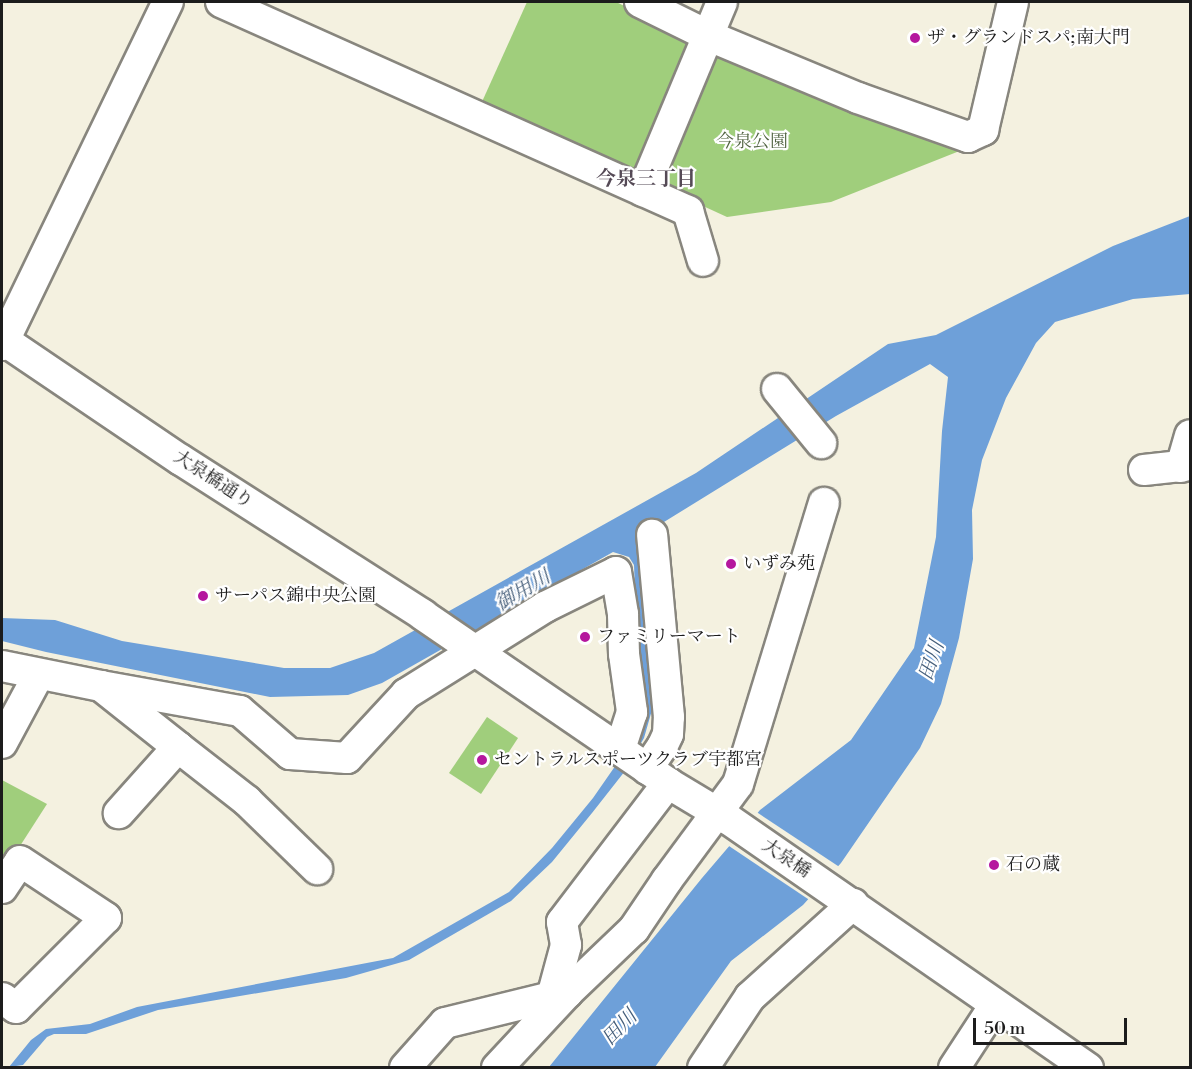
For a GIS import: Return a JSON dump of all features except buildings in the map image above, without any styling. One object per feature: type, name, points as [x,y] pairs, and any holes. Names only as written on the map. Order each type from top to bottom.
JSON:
[{"type":"street","points":[[2,342],[168,2]]},
{"type":"street","points":[[221,2],[688,211],[703,261]]},
{"type":"street","points":[[640,2],[709,36],[858,98],[968,137],[983,130],[1013,2]]},
{"type":"street","points":[[643,191],[722,2]]},
{"type":"street","name":"大泉橋通り","points":[[2,342],[427,618],[475,652]]},
{"type":"street","points":[[777,389],[821,443]]},
{"type":"street","points":[[1144,470],[1186,466],[1191,435]]},
{"type":"street","points":[[497,1068],[559,995],[634,929],[722,817],[738,784],[824,503]]},
{"type":"street","points":[[559,995],[566,945],[562,922],[657,776],[662,747],[668,734],[669,717],[652,535]]},
{"type":"street","points":[[2,666],[240,711],[290,754],[347,758],[406,694],[545,607],[616,572],[623,614],[624,654],[632,712],[620,750]]},
{"type":"street","points":[[475,652],[657,776],[722,817]]},
{"type":"street","points":[[2,743],[39,674]]},
{"type":"street","points":[[101,686],[247,801],[316,869]]},
{"type":"street","points":[[119,813],[178,747]]},
{"type":"street","name":"大泉橋","points":[[722,817],[849,901],[1088,1068]]},
{"type":"street","points":[[2,888],[20,861],[106,918],[16,1008],[2,998]]},
{"type":"street","points":[[703,1068],[750,997],[849,901]]},
{"type":"street","points":[[405,1068],[444,1023],[559,995]]},
{"type":"street","points":[[954,1068],[995,1005]]},
{"type":"green space","points":[[527,2],[616,2],[694,39],[635,173],[481,104]]},
{"type":"green space","name":"今泉公園","points":[[713,50],[962,150],[831,202],[727,217],[655,184]]},
{"type":"green space","points":[[487,717],[518,738],[481,794],[449,773]]},
{"type":"green space","points":[[2,780],[47,804],[2,874]]},
{"type":"water","points":[[1190,216],[1190,294],[1133,299],[1055,322],[1036,343],[1006,398],[982,460],[972,510],[973,559],[959,638],[941,704],[920,748],[841,863],[803,905],[731,961],[655,1067],[549,1067],[760,810],[851,740],[914,648],[936,537],[942,431],[948,377],[930,364],[836,416],[651,530],[646,550],[652,710],[644,738],[625,771],[592,813],[552,862],[511,901],[409,960],[346,978],[158,1010],[86,1034],[54,1034],[47,1037],[23,1065],[9,1067],[31,1040],[46,1029],[90,1024],[137,1007],[393,958],[509,892],[552,848],[593,798],[643,726],[646,694],[636,617],[634,565],[629,557],[613,552],[382,683],[348,695],[270,697],[46,652],[2,641],[2,618],[55,620],[122,641],[284,668],[330,668],[374,653],[696,473],[888,344],[936,335],[1113,246]]},
{"type":"pier","points":[[755,811],[841,868],[811,901],[726,844]]},
{"type":"place","name":"ザ・グランドスパ;南大門","points":[[915,38]]},
{"type":"place","name":"いずみ苑","points":[[731,564]]},
{"type":"place","name":"サーパス錦中央公園","points":[[203,596]]},
{"type":"place","name":"ファミリーマート","points":[[585,637]]},
{"type":"place","name":"セントラルスポーツクラブ宇都宮","points":[[482,760]]},
{"type":"place","name":"石の蔵","points":[[994,865]]},
{"type":"district","name":"今泉三丁目","points":[[646,179]]},
{"type":"water label","name":"御用川","points":[[523,591]]},
{"type":"water label","name":"田川","points":[[932,661]]},
{"type":"water label","name":"田川","points":[[620,1028]]}]
